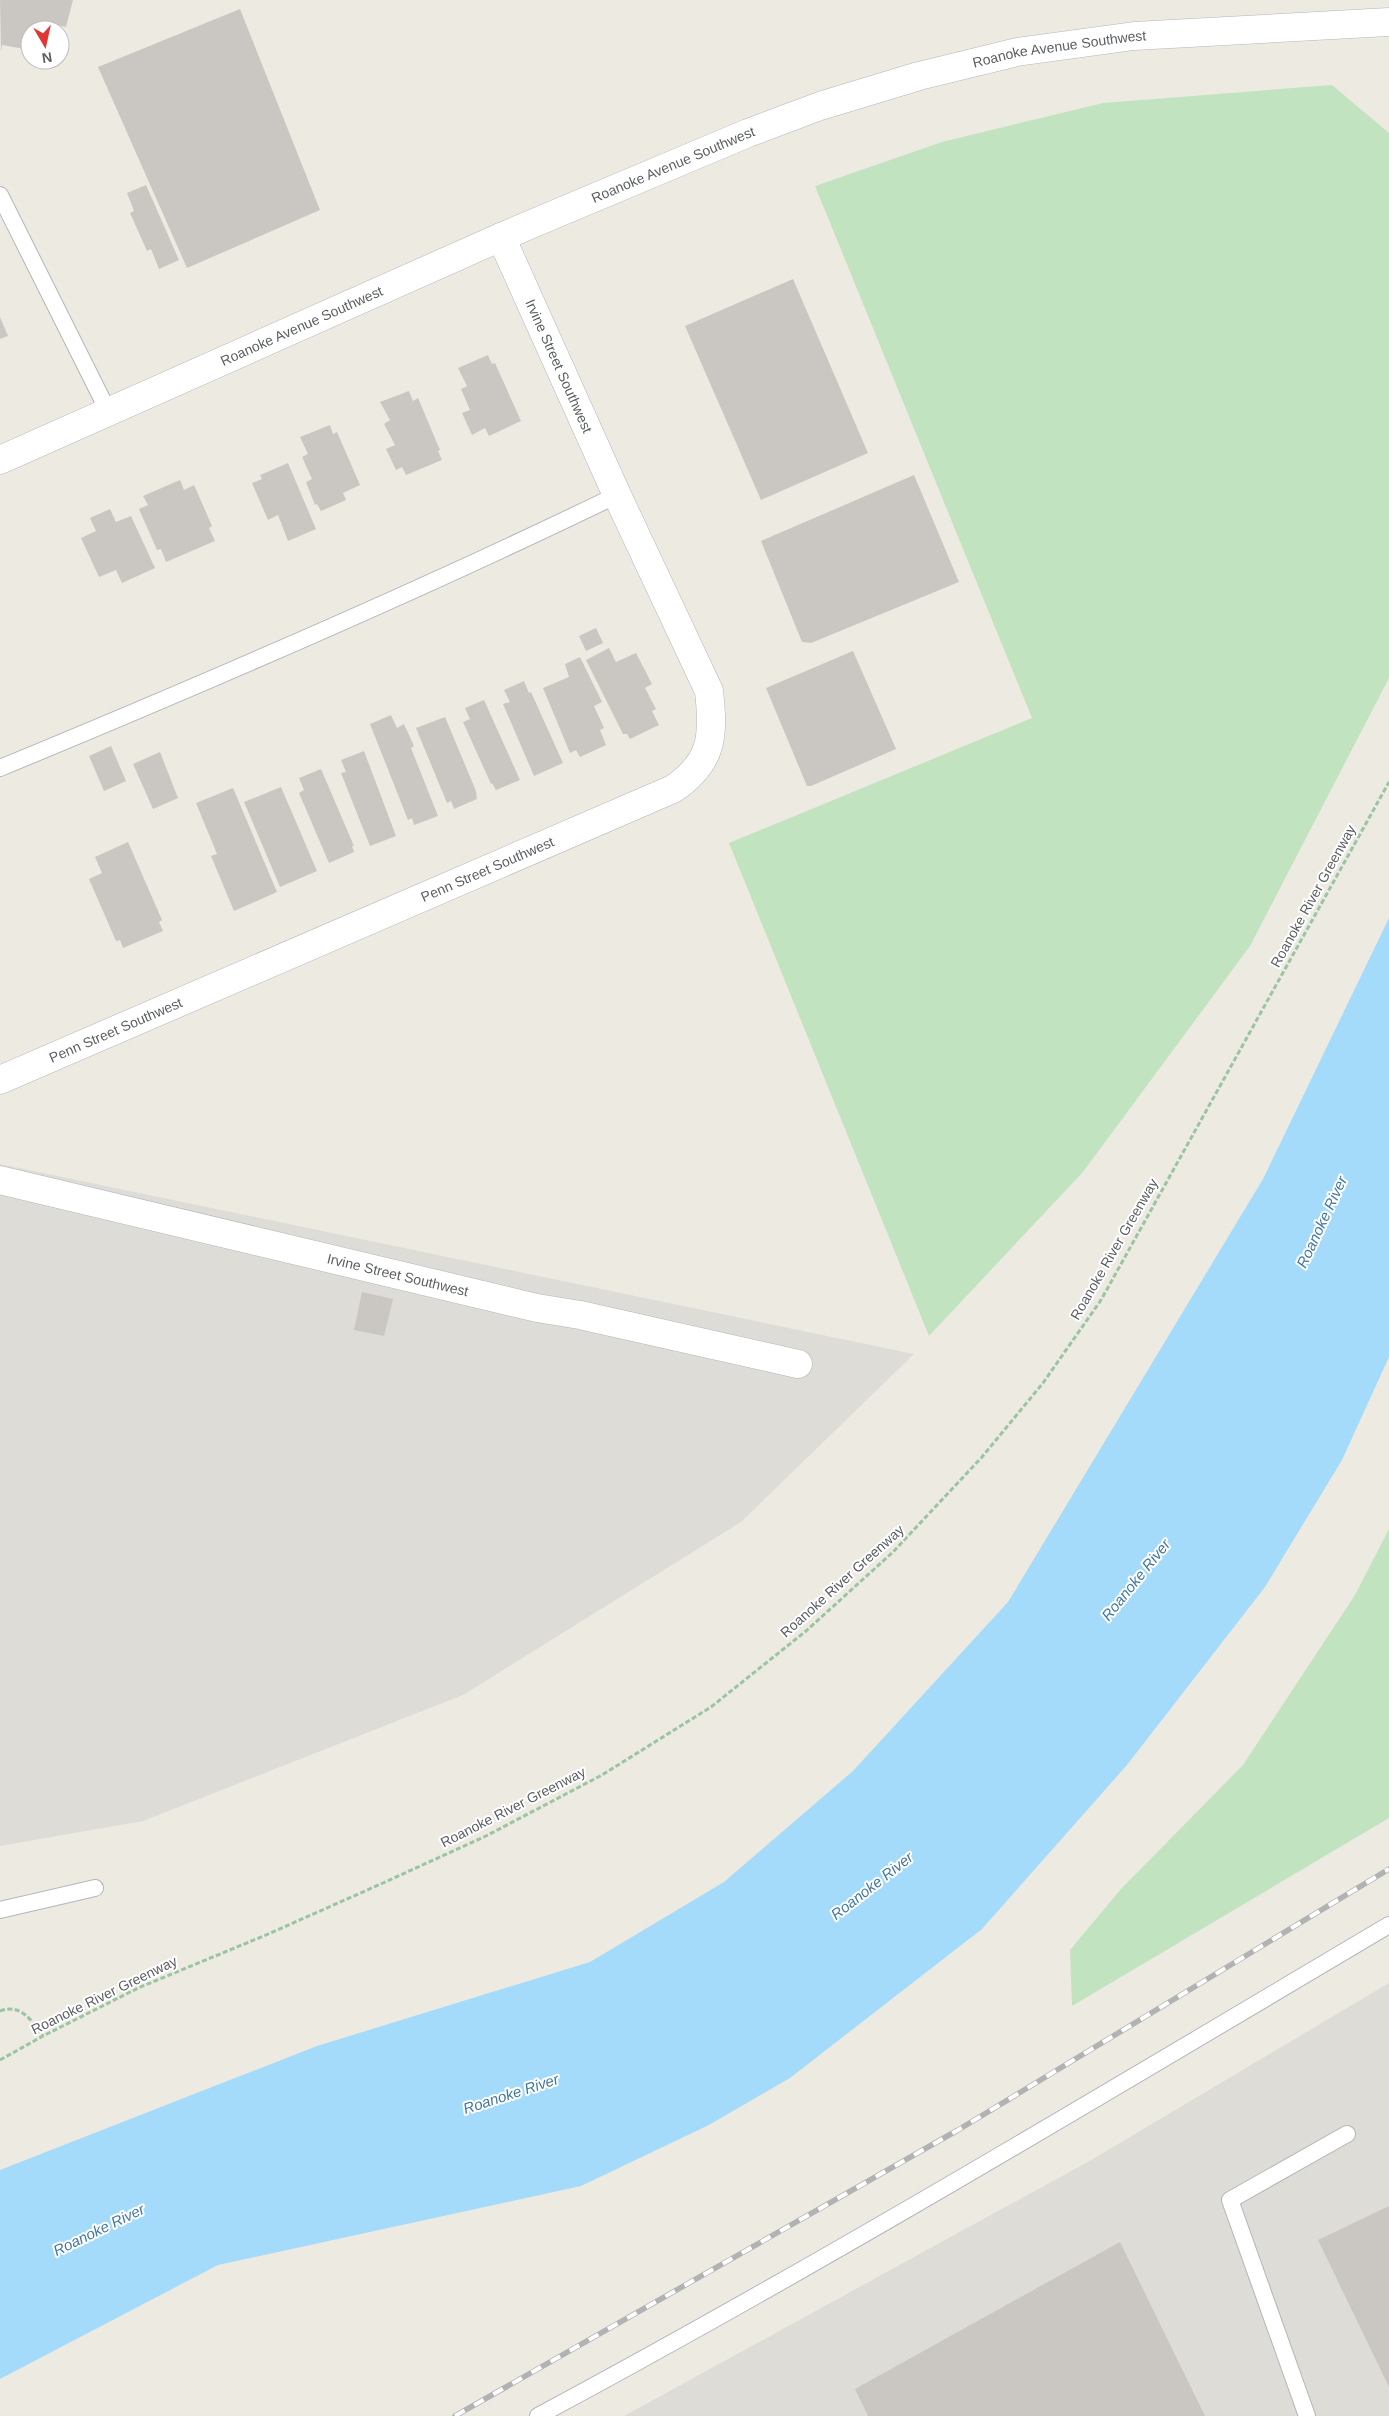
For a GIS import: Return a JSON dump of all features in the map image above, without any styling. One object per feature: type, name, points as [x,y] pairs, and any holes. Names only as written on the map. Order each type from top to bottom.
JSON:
[{"type":"street","name":"Roanoke Avenue Southwest","points":[[0,460],[502,237],[748,133],[820,106],[919,76],[1017,52],[1134,36],[1389,22]]},
{"type":"street","name":"Irvine Street Southwest","points":[[502,237],[617,495]]},
{"type":"street","name":"Penn Street Southwest","points":[[0,1080],[664,793],[690,778],[705,757],[712,724],[710,692],[617,495]]},
{"type":"street","name":"Irvine Street Southwest","points":[[0,1180],[537,1308],[580,1315],[798,1364]]},
{"type":"lane","points":[[0,196],[109,413]]},
{"type":"lane","points":[[0,768],[150,706],[490,556],[617,495]]},
{"type":"lane","points":[[0,1910],[95,1888]]},
{"type":"lane","points":[[538,2416],[631,2366],[961,2178],[1389,1925]]},
{"type":"lane","points":[[1306,2416],[1230,2200],[1347,2134]]},
{"type":"path","name":"Roanoke River Greenway","points":[[0,2060],[138,1988],[266,1935],[486,1836],[602,1775],[711,1707],[806,1631],[893,1552],[982,1457],[1043,1383],[1101,1300],[1389,782]]},
{"type":"path","points":[[0,2011],[6,2009],[18,2010],[28,2016],[43,2036]]},
{"type":"shaded area","points":[[0,1164],[914,1354],[741,1522],[463,1695],[143,1821],[0,1846]]},
{"type":"shaded area","points":[[1389,1983],[1389,2416],[624,2416],[1093,2159]]},
{"type":"green space","points":[[1332,85],[1389,133],[1389,678],[1250,946],[1083,1172],[929,1336],[729,843],[1032,718],[815,186],[942,142],[1103,103]]},
{"type":"green space","points":[[1389,1529],[1389,1818],[1072,2006],[1070,1950],[1121,1889],[1243,1765],[1355,1595]]},
{"type":"water","name":"Roanoke River","points":[[1389,918],[1389,1357],[1342,1460],[1265,1587],[1127,1765],[982,1929],[790,2078],[709,2125],[581,2186],[218,2265],[0,2379],[0,2170],[317,2046],[590,1962],[724,1882],[853,1771],[1008,1602],[1263,1179]]},
{"type":"building","points":[[0,0],[73,0],[68,20],[20,20],[20,48],[2,45],[1,52]]},
{"type":"building","points":[[240,9],[320,210],[187,268],[98,67]]},
{"type":"building","points":[[146,185],[179,260],[159,269],[151,249],[147,251],[130,213],[134,211],[127,193]]},
{"type":"building","points":[[793,279],[868,453],[761,500],[685,326]]},
{"type":"building","points":[[0,317],[8,336],[0,339]]},
{"type":"building","points":[[488,355],[492,364],[495,363],[521,421],[489,436],[485,428],[472,435],[462,413],[470,410],[461,389],[467,386],[458,368]]},
{"type":"building","points":[[409,391],[413,401],[418,398],[440,450],[438,451],[442,460],[406,475],[402,467],[396,470],[386,449],[395,445],[384,424],[390,420],[380,402]]},
{"type":"building","points":[[330,425],[333,434],[337,432],[360,485],[343,493],[346,500],[321,511],[317,504],[315,505],[306,482],[312,479],[302,457],[308,454],[300,437]]},
{"type":"building","points":[[288,463],[316,529],[288,541],[278,515],[268,520],[252,483],[262,479],[260,475]]},
{"type":"building","points":[[914,475],[959,582],[811,643],[802,642],[761,541]]},
{"type":"building","points":[[180,480],[184,490],[194,485],[212,526],[209,528],[215,541],[166,562],[161,549],[157,550],[139,509],[148,505],[143,496]]},
{"type":"building","points":[[110,509],[116,522],[131,516],[155,568],[122,583],[116,570],[99,577],[81,538],[96,531],[90,518]]},
{"type":"building","points":[[596,628],[603,643],[586,651],[579,636]]},
{"type":"building","points":[[609,648],[616,662],[636,653],[652,684],[645,688],[656,709],[652,711],[659,725],[630,739],[627,734],[623,734],[586,660]]},
{"type":"building","points":[[853,651],[896,749],[811,786],[807,786],[766,688]]},
{"type":"building","points":[[580,657],[602,702],[594,706],[604,728],[600,730],[606,745],[580,757],[576,750],[570,753],[543,688],[569,677],[565,664]]},
{"type":"building","points":[[524,681],[529,693],[531,692],[563,763],[534,776],[503,704],[510,702],[504,690]]},
{"type":"building","points":[[484,700],[520,780],[496,790],[491,784],[463,722],[470,719],[465,708]]},
{"type":"building","points":[[391,715],[397,728],[404,724],[414,746],[411,748],[438,816],[414,825],[412,818],[408,820],[370,724]]},
{"type":"building","points":[[445,717],[476,791],[477,799],[454,809],[451,801],[447,803],[416,728]]},
{"type":"building","points":[[111,746],[126,781],[104,791],[89,756]]},
{"type":"building","points":[[364,751],[396,836],[370,846],[341,773],[346,772],[341,760]]},
{"type":"building","points":[[160,752],[178,798],[153,809],[133,764]]},
{"type":"building","points":[[321,769],[354,846],[352,846],[354,852],[329,863],[299,793],[304,790],[299,778]]},
{"type":"building","points":[[281,787],[317,871],[280,887],[244,802]]},
{"type":"building","points":[[233,788],[277,892],[234,911],[211,856],[217,854],[196,803]]},
{"type":"building","points":[[128,842],[162,920],[159,922],[163,931],[123,948],[120,940],[116,941],[89,879],[102,873],[95,857]]},
{"type":"building","points":[[362,1292],[393,1299],[384,1336],[354,1330]]},
{"type":"building","points":[[1389,2206],[1389,2387],[1318,2240]]},
{"type":"building","points":[[1120,2242],[1205,2416],[868,2416],[855,2389]]},
{"type":"railway","points":[[455,2416],[958,2130],[1389,1869]]}]
